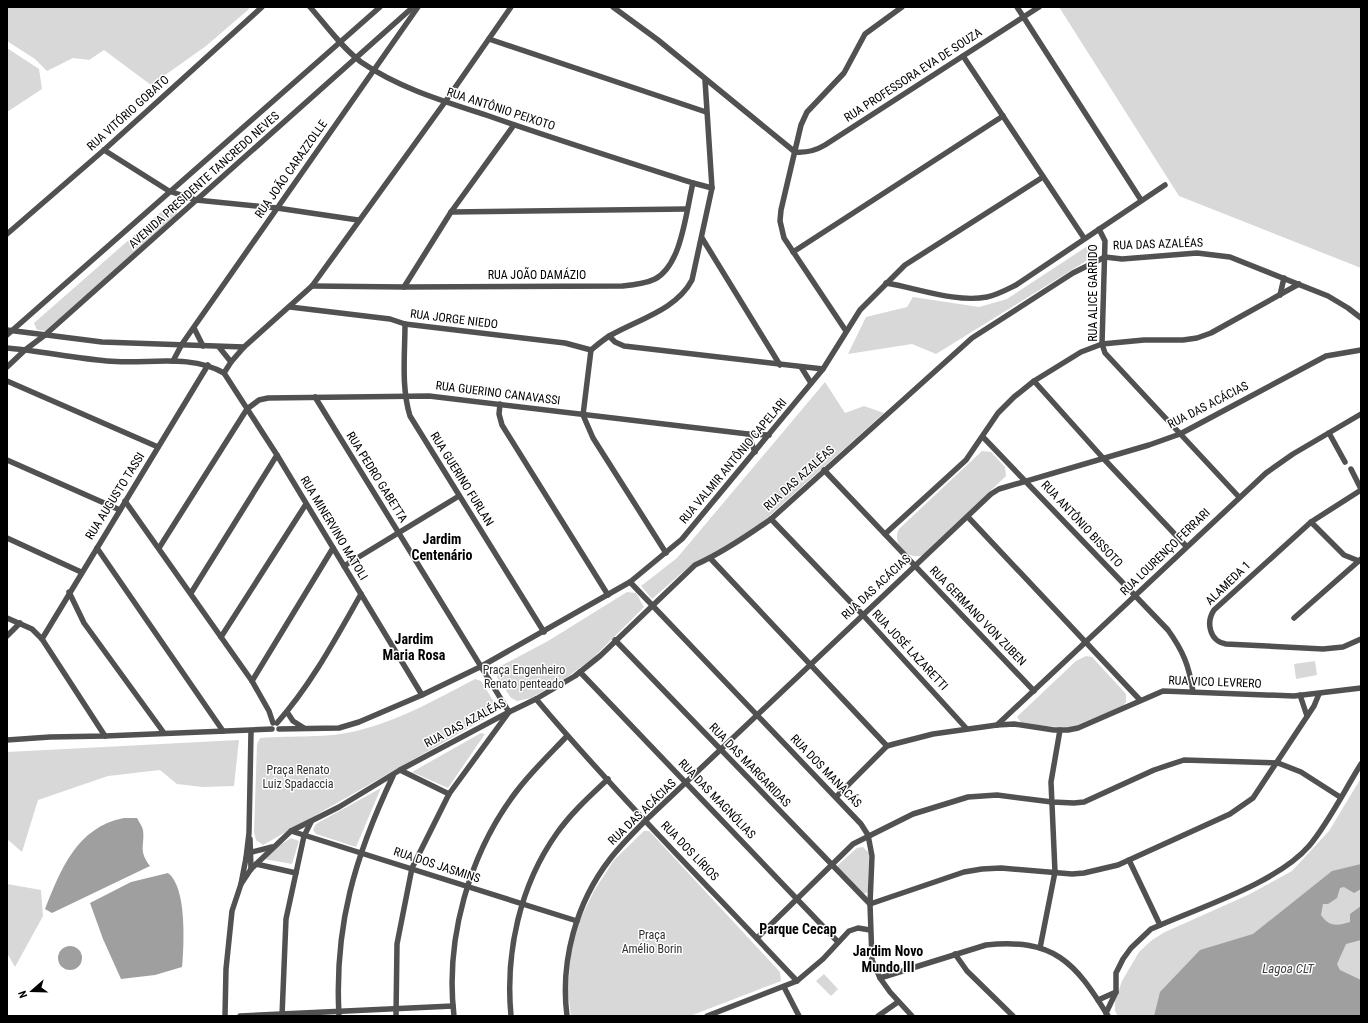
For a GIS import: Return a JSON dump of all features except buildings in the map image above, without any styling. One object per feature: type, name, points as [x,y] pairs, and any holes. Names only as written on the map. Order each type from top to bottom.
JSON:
[{"type":"street","name":"RUA VITÓRIO GOBATO","points":[[7,234],[104,150],[262,7]]},
{"type":"street","name":"RUA ANTÔNIO PEIXOTO","points":[[310,7],[356,58],[401,85],[445,102],[514,125],[712,188]]},
{"type":"street","name":"AVENIDA PRESIDENTE TANCREDO NEVES","points":[[7,335],[10,330],[341,43],[380,7]]},
{"type":"street","name":"AVENIDA PRESIDENTE TANCREDO NEVES","points":[[7,367],[25,350],[45,335],[413,7]]},
{"type":"street","name":"RUA JOÃO CARAZZOLLE","points":[[173,361],[182,344],[418,7]]},
{"type":"street","points":[[7,348],[108,361],[173,361],[208,365],[224,373],[244,347],[312,286],[358,220],[445,102],[511,7]]},
{"type":"street","points":[[613,7],[639,25],[795,152]]},
{"type":"street","points":[[846,331],[784,238],[780,221],[795,152],[807,112],[844,73],[865,34],[902,7]]},
{"type":"street","points":[[1017,7],[1141,200]]},
{"type":"street","name":"RUA PROFESSORA EVA DE SOUZA","points":[[795,152],[805,153],[826,145],[1039,7]]},
{"type":"street","points":[[489,39],[706,112]]},
{"type":"street","points":[[963,56],[1084,238]]},
{"type":"street","points":[[666,553],[593,438],[583,415],[591,350],[609,336],[665,307],[681,295],[692,280],[712,188],[705,80]]},
{"type":"street","points":[[793,252],[1003,116]]},
{"type":"street","points":[[404,287],[451,212],[514,125]]},
{"type":"street","points":[[104,150],[169,191],[196,200],[277,208],[358,220]]},
{"type":"street","name":"RUA VALMIR ANTÔNIO CAPELARI","points":[[125,501],[252,681],[269,711],[274,725],[280,726],[279,730],[339,728],[359,722],[422,695],[480,667],[630,582],[682,539],[823,369],[860,310],[886,283],[905,266],[1043,177]]},
{"type":"street","name":"RUA JOÃO DAMÁZIO","points":[[312,286],[622,286],[645,283],[656,278],[670,266],[677,250],[693,183]]},
{"type":"street","points":[[886,283],[960,297],[991,296],[1016,285],[1165,185]]},
{"type":"street","points":[[451,212],[686,210]]},
{"type":"street","name":"RUA ALICE GARRIDO","points":[[1099,229],[1104,241],[1105,257],[1102,344],[1109,359],[1239,497]]},
{"type":"street","points":[[702,238],[780,365]]},
{"type":"street","name":"RUA DAS AZALÉAS","points":[[241,884],[251,869],[272,847],[291,831],[311,822],[400,770],[536,699],[580,672],[600,656],[653,607],[686,572],[771,519],[824,470],[903,402],[947,359],[972,338],[1073,273],[1105,257],[1122,259],[1197,253],[1219,254],[1328,296],[1361,318]]},
{"type":"street","points":[[1280,295],[1284,278]]},
{"type":"street","points":[[885,534],[966,460],[998,413],[1014,397],[1034,381],[1081,352],[1102,344],[1144,340],[1183,340],[1197,338],[1211,333],[1299,284]]},
{"type":"street","name":"RUA JORGE NIEDO","points":[[290,307],[390,319],[405,324],[566,343],[591,350]]},
{"type":"street","name":"RUA GUERINO FURLAN","points":[[405,324],[406,396],[410,416],[544,632]]},
{"type":"street","points":[[194,328],[203,346]]},
{"type":"street","points":[[10,330],[102,342],[244,347]]},
{"type":"street","points":[[609,336],[615,342],[624,346],[823,369]]},
{"type":"street","points":[[219,347],[231,362]]},
{"type":"street","name":"RUA DAS ACÁCIAS","points":[[568,1016],[566,980],[568,960],[577,921],[592,887],[610,858],[645,821],[995,491],[1180,434],[1326,356],[1361,350]]},
{"type":"street","name":"RUA AUGUSTO TASSI","points":[[42,639],[69,592],[208,365]]},
{"type":"street","points":[[801,367],[811,383]]},
{"type":"street","name":"RUA MINERVINO MATOLI","points":[[224,373],[277,455],[422,695]]},
{"type":"street","points":[[7,381],[158,447]]},
{"type":"street","points":[[1034,381],[1103,458],[1186,546]]},
{"type":"street","name":"RUA GUERINO CANAVASSI","points":[[247,408],[259,400],[268,398],[429,396],[748,434],[769,435]]},
{"type":"street","name":"RUA PEDRO GABETTA","points":[[315,397],[509,712]]},
{"type":"street","points":[[500,404],[499,414],[505,430],[608,595]]},
{"type":"street","points":[[159,548],[247,408]]},
{"type":"street","name":"RUA LOURENÇO FERRARI","points":[[998,725],[1186,546],[1266,473],[1293,454],[1361,414]]},
{"type":"street","points":[[1328,433],[1345,462]]},
{"type":"street","points":[[748,434],[755,452]]},
{"type":"street","name":"RUA ANTÔNIO BISSOTO","points":[[983,437],[1168,630],[1182,649],[1190,673],[1193,692]]},
{"type":"street","points":[[191,593],[277,455]]},
{"type":"street","points":[[7,460],[120,510]]},
{"type":"street","points":[[1351,469],[1361,489]]},
{"type":"street","name":"RUA GERMANO VON ZUBEN","points":[[824,470],[1034,691]]},
{"type":"street","name":"ALAMEDA 1","points":[[1361,489],[1311,522],[1214,610],[1209,617],[1209,626],[1212,634],[1218,641],[1226,644],[1323,649],[1343,647],[1361,639]]},
{"type":"street","points":[[344,566],[459,496]]},
{"type":"street","points":[[221,637],[306,504]]},
{"type":"street","points":[[968,516],[1140,700]]},
{"type":"street","name":"RUA JOSÉ LAZARETTI","points":[[771,519],[863,615],[966,728]]},
{"type":"street","points":[[1294,618],[1360,561],[1344,555],[1311,522]]},
{"type":"street","points":[[7,538],[82,572]]},
{"type":"street","points":[[97,548],[223,731]]},
{"type":"street","points":[[252,681],[333,548]]},
{"type":"street","points":[[710,558],[887,746],[836,797]]},
{"type":"street","name":"RUA DOS MANACÁS","points":[[630,582],[861,824],[868,835],[872,856],[870,904],[872,960],[880,978],[898,1002],[912,1016]]},
{"type":"street","points":[[69,592],[84,623],[164,733]]},
{"type":"street","points":[[7,740],[50,737],[223,731],[251,732],[274,725],[287,712],[332,645],[361,594]]},
{"type":"street","points":[[7,618],[32,629],[42,639],[105,736]]},
{"type":"street","points":[[7,636],[20,623]]},
{"type":"street","name":"RUA DAS MARGARIDAS","points":[[616,640],[870,904]]},
{"type":"street","name":"RUA DAS MAGNÓLIAS","points":[[580,672],[838,942]]},
{"type":"street","name":"RUA VICO LEVRERO","points":[[887,746],[933,734],[966,728],[1014,724],[1060,730],[1078,728],[1163,691],[1300,695],[1361,688]]},
{"type":"street","points":[[870,904],[964,872],[982,869],[1001,868],[1084,873],[1118,865],[1230,814],[1253,798],[1278,763],[1319,694]]},
{"type":"street","points":[[1300,695],[1307,716]]},
{"type":"street","name":"RUA DOS LÍRIOS","points":[[536,699],[567,736],[645,821],[798,981]]},
{"type":"street","points":[[287,712],[293,721],[304,728]]},
{"type":"street","points":[[396,1016],[397,944],[412,868],[449,794],[509,712]]},
{"type":"street","points":[[1040,948],[1055,872],[1051,782],[1060,730]]},
{"type":"street","points":[[251,732],[249,833],[252,852],[251,869]]},
{"type":"street","points":[[454,1016],[453,968],[456,942],[468,886],[477,861],[515,793],[567,736]]},
{"type":"street","points":[[757,938],[796,898],[853,844],[868,835],[913,814],[968,797],[997,794],[1052,802],[1084,802],[1159,767],[1184,760],[1278,763],[1301,772],[1340,797]]},
{"type":"street","points":[[1107,1014],[1116,992],[1116,973],[1123,959],[1142,936],[1160,925],[1261,880],[1287,865],[1308,847],[1361,764]]},
{"type":"street","points":[[400,770],[449,794]]},
{"type":"street","points":[[339,1014],[339,953],[342,921],[360,853],[375,814],[393,775]]},
{"type":"street","points":[[511,1016],[510,972],[515,934],[527,888],[540,858],[558,832],[580,805],[608,779]]},
{"type":"street","points":[[281,1015],[286,919],[304,836],[311,822]]},
{"type":"street","name":"RUA DOS JASMINS","points":[[291,831],[577,921]]},
{"type":"street","name":"RUA DAS AZALÉAS","points":[[225,1016],[226,970],[232,911],[241,884],[249,833]]},
{"type":"street","name":"RUA DAS AZALÉAS","points":[[252,852],[272,847]]},
{"type":"street","points":[[246,858],[252,852]]},
{"type":"street","points":[[1129,860],[1160,925]]},
{"type":"street","points":[[256,864],[296,873]]},
{"type":"street","points":[[706,1016],[798,981],[824,959],[838,942],[854,928],[870,930]]},
{"type":"street","points":[[880,978],[986,945],[998,944],[1040,948],[1064,958],[1076,970],[1107,1014]]},
{"type":"street","points":[[955,954],[967,971],[1013,1016]]},
{"type":"street","points":[[784,987],[799,1016]]},
{"type":"street","points":[[1098,1000],[1116,992]]},
{"type":"street","points":[[878,1016],[898,1002]]},
{"type":"street","points":[[240,1016],[339,1014],[453,1006]]},
{"type":"green space","points":[[7,7],[248,7],[249,9],[206,46],[151,85],[104,50],[89,60],[73,58],[47,71],[35,59],[7,41]]},
{"type":"green space","points":[[1059,7],[1361,7],[1361,268],[1179,196]]},
{"type":"green space","points":[[7,48],[39,69],[42,89],[7,112]]},
{"type":"green space","points":[[171,203],[176,206],[177,214],[46,331],[37,330],[34,323]]},
{"type":"green space","points":[[1086,247],[1099,247],[1096,255],[936,354],[912,344],[848,354],[866,317],[907,307],[913,297],[979,307],[1007,299]]},
{"type":"green space","points":[[825,382],[845,413],[864,406],[884,413],[748,535],[709,557],[692,564],[652,599],[641,586],[677,558]]},
{"type":"green space","points":[[982,451],[991,452],[1005,467],[1006,476],[923,555],[912,555],[902,550],[897,540],[899,529]]},
{"type":"green space","name":"Praça Engenheiro Renato penteado","points":[[627,592],[636,593],[644,607],[593,658],[566,678],[531,698],[517,701],[511,698],[497,677],[497,668],[548,641]]},
{"type":"green space","points":[[1086,656],[1092,657],[1126,694],[1126,702],[1123,706],[1070,728],[1022,724],[1017,717],[1076,661]]},
{"type":"green space","points":[[1315,661],[1317,675],[1296,679],[1294,664]]},
{"type":"green space","name":"Praça Renato Luiz Spadaccia","points":[[475,679],[481,681],[494,702],[495,713],[263,845],[256,840],[254,832],[257,744],[260,738],[336,735],[375,726],[433,701]]},
{"type":"green space","points":[[481,733],[485,734],[448,788],[412,772]]},
{"type":"green space","points":[[239,740],[234,786],[203,787],[177,784],[160,770],[108,776],[38,800],[22,852],[7,839],[7,752]]},
{"type":"green space","points":[[1361,778],[1361,1016],[1118,1016],[1115,1011],[1115,1001],[1122,981],[1139,952],[1152,940],[1165,932],[1248,895],[1292,871],[1329,831]]},
{"type":"green space","points":[[381,788],[356,847],[316,834],[313,830],[316,824]]},
{"type":"green space","name":"Praça Amélio Borin","points":[[644,831],[649,831],[654,836],[780,972],[781,981],[690,1016],[571,1016],[568,992],[572,936],[594,891],[614,860]]},
{"type":"green space","points":[[291,838],[299,841],[292,864],[264,859],[266,854]]},
{"type":"green space","points":[[863,847],[869,853],[868,892],[863,894],[838,869],[838,865],[857,848]]},
{"type":"green space","points":[[7,884],[41,890],[43,916],[15,967],[7,953]]},
{"type":"green space","points":[[824,974],[838,989],[831,996],[816,981]]},
{"type":"water","points":[[124,818],[137,818],[143,830],[144,856],[150,866],[52,913],[45,909],[57,879],[73,852],[83,840],[94,830],[108,823]]},
{"type":"water","name":"Lagoa CLT","points":[[1361,864],[1361,889],[1354,893],[1344,887],[1340,888],[1337,898],[1328,904],[1323,904],[1321,915],[1330,924],[1337,925],[1350,922],[1350,914],[1361,906],[1361,940],[1346,944],[1337,964],[1340,970],[1361,980],[1361,1016],[1154,1016],[1160,992],[1200,950],[1253,934],[1332,871]]},
{"type":"water","points":[[168,873],[174,880],[181,903],[183,917],[182,967],[155,975],[121,979],[103,939],[90,903],[131,882]]},
{"type":"water","points":[[70,946],[78,950],[82,958],[78,966],[70,970],[62,966],[58,958],[62,950]]},
{"type":"district","name":"Jardim Centenário","points":[[442,548]]},
{"type":"district","name":"Jardim Maria Rosa","points":[[414,648]]},
{"type":"district","name":"Parque Cecap","points":[[798,929]]},
{"type":"district","name":"Jardim Novo Mundo III","points":[[888,960]]}]
